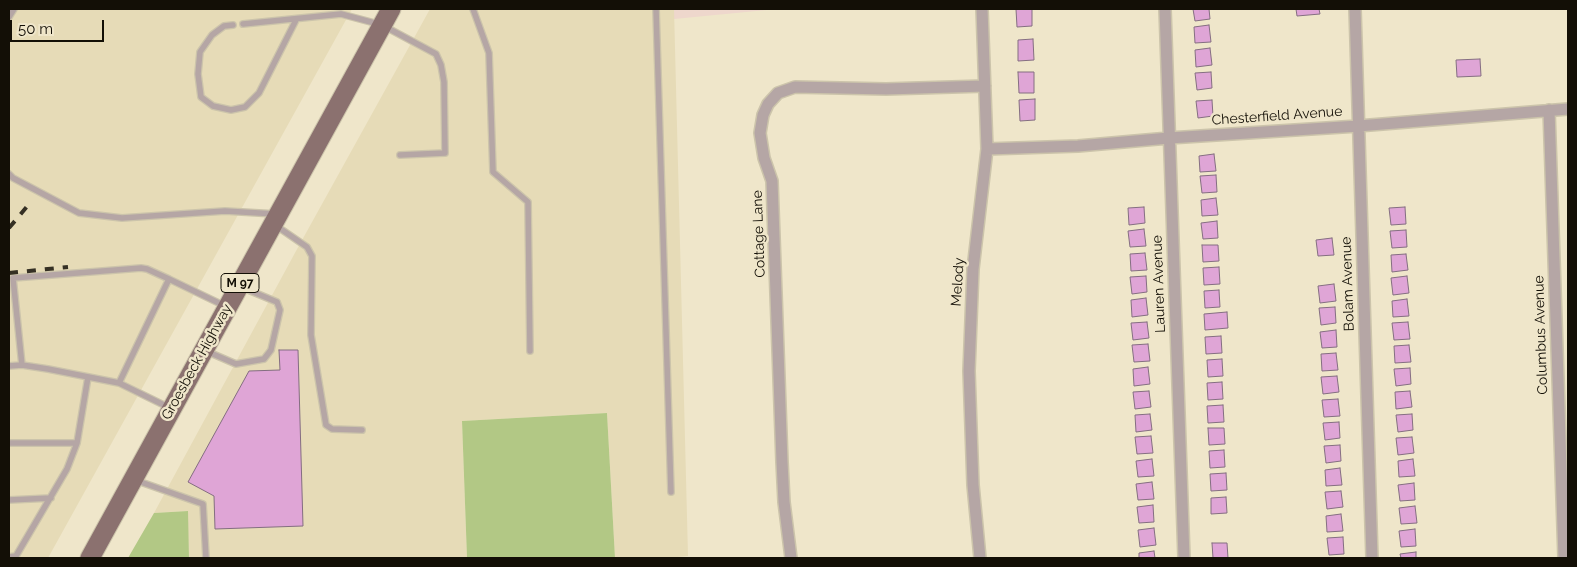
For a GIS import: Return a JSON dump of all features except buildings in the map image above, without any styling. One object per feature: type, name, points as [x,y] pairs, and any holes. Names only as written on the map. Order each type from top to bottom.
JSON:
[{"type":"main road","name":"Groesbeck Highway","points":[[90,558],[391,9]]},
{"type":"street","name":"Melody","points":[[980,558],[972,485],[970,331],[974,269],[987,149],[982,9]]},
{"type":"street","name":"Lauren Avenue","points":[[1165,9],[1184,558]]},
{"type":"street","name":"Bolam Avenue","points":[[1355,9],[1372,558]]},
{"type":"street","name":"Cottage Lane","points":[[791,558],[784,502],[772,181],[764,158],[760,133],[763,115],[768,104],[778,93],[795,87],[886,89],[985,86]]},
{"type":"street","name":"Chesterfield Avenue","points":[[987,149],[1078,146],[1568,109]]},
{"type":"street","name":"Columbus Avenue","points":[[1549,110],[1564,558]]},
{"type":"lane","points":[[9,17],[14,9]]},
{"type":"lane","points":[[473,9],[489,53],[493,172],[528,202],[530,350]]},
{"type":"lane","points":[[656,9],[671,492]]},
{"type":"lane","points":[[242,24],[341,14],[382,25],[436,54],[442,65],[444,82],[445,153],[400,155]]},
{"type":"lane","points":[[233,25],[224,26],[212,35],[200,52],[198,74],[202,97],[213,106],[231,110],[245,107],[259,93],[296,20]]},
{"type":"lane","points":[[9,174],[13,178],[79,213],[122,218],[225,211],[276,219],[307,247],[312,256],[311,335],[326,425],[332,429],[362,430]]},
{"type":"lane","points":[[22,365],[11,279],[141,268],[147,269],[228,307]]},
{"type":"lane","points":[[119,383],[169,279]]},
{"type":"lane","points":[[204,350],[236,364],[264,359],[271,350],[280,310],[276,302],[239,286]]},
{"type":"lane","points":[[9,322],[17,321]]},
{"type":"lane","points":[[9,366],[22,365],[119,383],[172,408]]},
{"type":"lane","points":[[9,557],[16,556],[67,469],[77,443],[88,377]]},
{"type":"lane","points":[[9,443],[77,443]]},
{"type":"lane","points":[[133,480],[204,504],[206,558]]},
{"type":"lane","points":[[9,500],[51,498]]},
{"type":"shaded area","points":[[9,9],[352,9],[48,558],[9,558]]},
{"type":"shaded area","points":[[430,9],[674,9],[688,556],[615,558],[607,413],[462,421],[467,558],[189,558],[187,511],[154,513]]},
{"type":"shaded area","points":[[674,9],[777,9],[674,19]]},
{"type":"green space","points":[[607,413],[615,558],[467,558],[462,421]]},
{"type":"green space","points":[[188,511],[189,558],[128,558],[154,513]]},
{"type":"railway","points":[[9,228],[30,203]]},
{"type":"railway","points":[[9,273],[68,267]]}]
